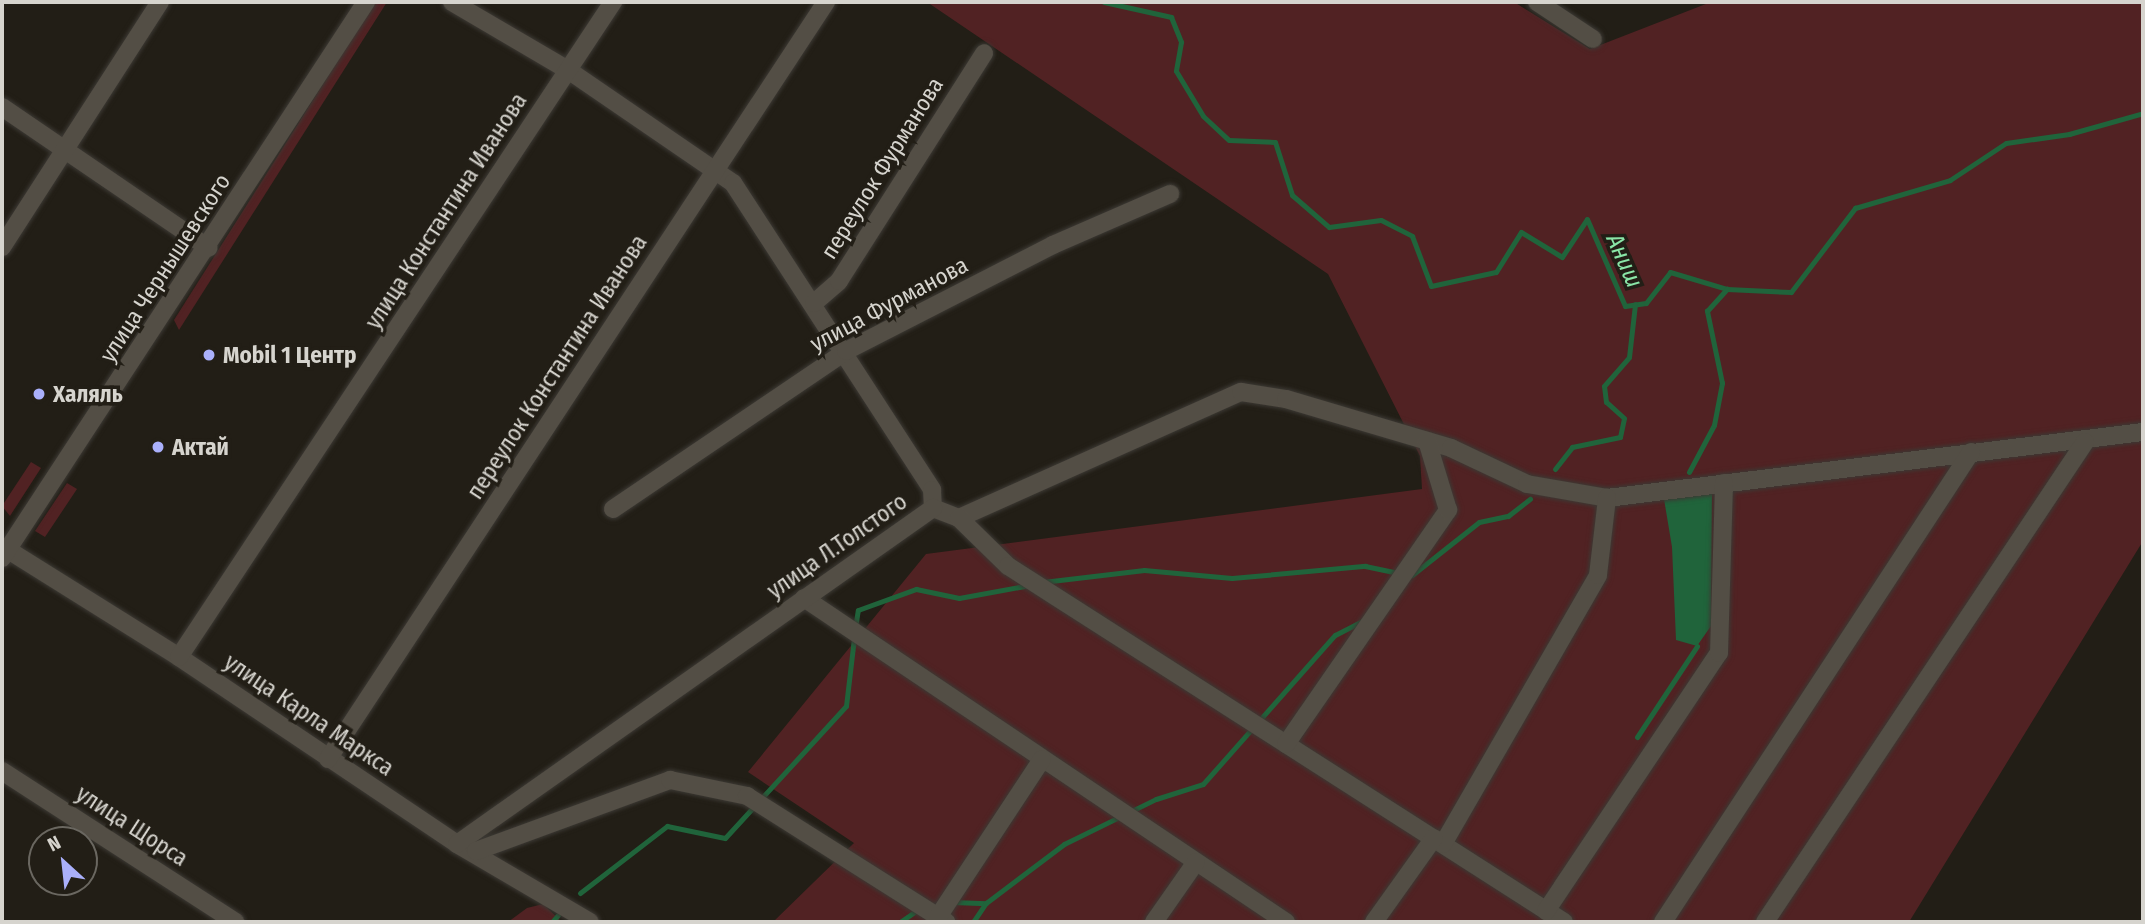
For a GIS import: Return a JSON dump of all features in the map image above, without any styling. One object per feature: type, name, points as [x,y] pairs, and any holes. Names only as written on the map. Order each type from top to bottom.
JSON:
[{"type":"street","points":[[2,247],[160,2]]},
{"type":"street","name":"улица Чернышевского","points":[[4,551],[208,248],[366,2]]},
{"type":"street","points":[[452,2],[568,70],[733,183],[846,351],[932,490],[933,508]]},
{"type":"street","name":"улица Константина Иванова","points":[[179,657],[613,2]]},
{"type":"street","name":"переулок Константина Иванова","points":[[328,759],[826,2]]},
{"type":"street","points":[[1537,2],[1593,39]]},
{"type":"street","name":"переулок Фурманова","points":[[814,303],[839,281],[984,53]]},
{"type":"street","points":[[2,107],[208,248]]},
{"type":"street","name":"улица Фурманова","points":[[613,509],[846,351],[1052,245],[1170,194]]},
{"type":"street","points":[[1564,922],[1008,566],[959,517],[1241,392],[1286,398],[1427,441],[1527,484],[1607,498],[1971,452],[2085,442],[2143,432]]},
{"type":"street","points":[[1286,744],[1448,510],[1427,441]]},
{"type":"street","points":[[1765,922],[2085,442]]},
{"type":"street","points":[[1663,922],[1971,452]]},
{"type":"street","points":[[1546,911],[1719,653],[1724,483]]},
{"type":"street","points":[[1374,922],[1438,841],[1598,575],[1607,498]]},
{"type":"street","name":"улица Л.Толстого","points":[[457,844],[933,508],[959,517]]},
{"type":"street","name":"улица Карла Маркса","points":[[4,551],[179,657],[457,844],[476,851],[590,922]]},
{"type":"street","points":[[803,598],[1286,922]]},
{"type":"street","points":[[476,851],[670,780],[747,796],[942,919],[1042,759]]},
{"type":"street","name":"улица Щорса","points":[[2,771],[235,922]]},
{"type":"street","points":[[1154,922],[1196,862]]},
{"type":"shaded area","points":[[375,2],[387,2],[179,330],[174,320]]},
{"type":"shaded area","points":[[927,2],[1514,2],[1590,49],[1711,2],[2143,2],[2143,541],[1909,922],[773,922],[854,843],[748,772],[926,554],[1422,489],[1420,456],[1328,274]]},
{"type":"shaded area","points":[[31,462],[41,468],[10,516],[2,506]]},
{"type":"shaded area","points":[[67,483],[77,489],[45,537],[35,531]]},
{"type":"shaded area","points":[[1712,492],[1711,626],[1697,646],[1676,640],[1672,547],[1664,499]]},
{"type":"shaded area","points":[[543,904],[562,922],[508,922],[527,908]]},
{"type":"waterway","name":"Аниш","points":[[1104,2],[1171,17],[1181,42],[1176,71],[1203,116],[1229,140],[1275,142],[1292,195],[1329,227],[1381,220],[1412,236],[1431,286],[1496,272],[1521,232],[1562,257],[1587,219],[1625,306],[1646,303],[1670,272],[1727,289],[1791,292],[1855,208],[1950,180],[2006,143],[2069,134],[2143,113]]},
{"type":"waterway","points":[[1689,472],[1714,425],[1722,383],[1707,311],[1727,289]]},
{"type":"waterway","points":[[1555,469],[1572,447],[1620,437],[1624,418],[1606,402],[1604,386],[1629,357],[1635,304]]},
{"type":"waterway","points":[[1412,575],[1479,522],[1508,516],[1530,499]]},
{"type":"waterway","points":[[1043,582],[1144,570],[1232,578],[1365,566],[1398,573]]},
{"type":"waterway","points":[[855,628],[858,610],[916,589],[959,598],[1030,585]]},
{"type":"waterway","points":[[973,922],[986,903],[1064,844],[1156,799],[1203,784],[1335,635],[1364,620]]},
{"type":"waterway","points":[[580,893],[667,826],[725,838],[846,706],[854,638]]},
{"type":"waterway","points":[[1637,737],[1697,646]]},
{"type":"waterway","points":[[953,902],[986,903]]},
{"type":"waterway","points":[[900,922],[917,910]]},
{"type":"waterway","points":[[552,922],[558,915]]},
{"type":"place","name":"Mobil 1 Центр","points":[[209,355]]},
{"type":"place","name":"Халяль","points":[[39,394]]},
{"type":"place","name":"Актай","points":[[158,447]]}]
